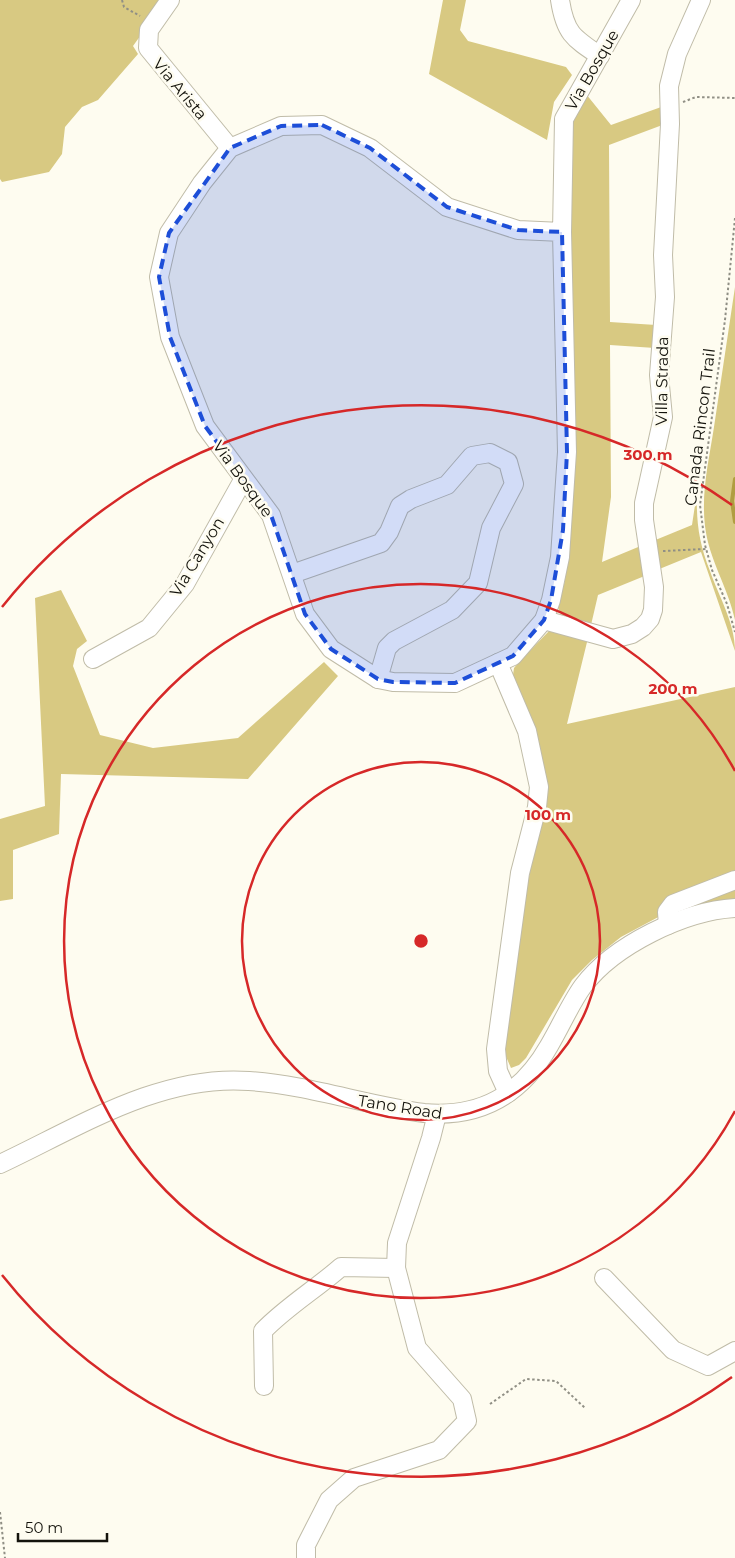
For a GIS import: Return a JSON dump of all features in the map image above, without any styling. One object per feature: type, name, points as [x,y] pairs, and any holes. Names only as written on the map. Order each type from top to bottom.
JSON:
[{"type":"street","name":"Via Arista","points":[[170,0],[153,23],[147,36],[151,53],[230,148]]},
{"type":"street","points":[[560,0],[564,22],[571,35],[600,56]]},
{"type":"street","name":"Via Bosque","points":[[562,232],[518,230],[447,208],[370,148],[322,126],[281,126],[230,148],[202,183],[169,233],[159,277],[170,337],[205,426],[271,516],[305,614],[331,649],[378,679],[392,682],[455,683],[513,656],[544,620],[551,600],[560,557],[567,452],[562,232],[564,119],[631,0]]},
{"type":"street","name":"Villa Strada","points":[[544,620],[613,639],[632,634],[643,627],[650,619],[655,598],[648,552],[644,503],[663,417],[659,375],[665,297],[663,255],[670,86],[677,54],[701,0]]},
{"type":"street","points":[[292,574],[380,543],[389,532],[400,506],[411,499],[447,485],[472,456],[490,453],[508,462],[514,484],[491,528],[478,583],[452,610],[394,641],[387,648],[378,679]]},
{"type":"street","name":"Via Canyon","points":[[92,659],[149,628],[185,584],[243,480]]},
{"type":"street","points":[[498,663],[527,731],[539,787],[537,807],[520,873],[496,1049],[498,1071],[508,1093]]},
{"type":"street","points":[[668,925],[667,912],[673,904],[735,880]]},
{"type":"street","name":"Tano Road","points":[[0,1164],[146,1096],[169,1088],[214,1081],[266,1082],[411,1111],[436,1114],[449,1115],[474,1110],[508,1093],[525,1079],[541,1059],[583,987],[596,972],[627,947],[668,925],[714,911],[735,908]]},
{"type":"street","points":[[306,1558],[306,1545],[329,1500],[354,1478],[439,1450],[467,1421],[462,1399],[417,1348],[396,1268],[396,1243],[431,1138],[436,1114]]},
{"type":"street","points":[[264,1386],[263,1331],[278,1315],[311,1292],[341,1267],[396,1268]]},
{"type":"street","points":[[604,1278],[673,1350],[708,1366],[735,1351]]},
{"type":"path","points":[[122,0],[124,7],[153,23]]},
{"type":"path","points":[[670,108],[696,96],[735,98]]},
{"type":"path","name":"Canada Rincon Trail","points":[[735,218],[724,320],[700,487],[700,520],[706,548],[712,570],[728,604],[735,632]]},
{"type":"path","points":[[648,552],[706,548]]},
{"type":"path","points":[[490,1404],[526,1379],[556,1381],[584,1408]]},
{"type":"path","points":[[0,1512],[5,1558]]},
{"type":"highlighted area","points":[[322,125],[370,148],[447,207],[518,230],[562,232],[567,452],[563,530],[551,600],[544,620],[513,656],[455,683],[393,682],[378,679],[331,649],[305,614],[271,515],[205,426],[170,337],[159,277],[169,233],[230,148],[281,126]]},
{"type":"shaded area","points":[[0,0],[166,0],[133,46],[138,54],[98,100],[82,107],[65,127],[62,154],[49,172],[2,182],[0,179]]},
{"type":"shaded area","points":[[443,0],[466,0],[460,30],[468,41],[566,67],[572,75],[554,102],[547,140],[429,74]]},
{"type":"shaded area","points":[[586,94],[611,125],[664,106],[665,124],[609,145],[610,322],[656,325],[655,348],[610,345],[611,497],[602,562],[643,545],[647,575],[598,595],[591,625],[562,616],[558,608],[565,580],[574,489],[569,145],[573,118]]},
{"type":"shaded area","points":[[735,287],[735,620],[710,550],[705,526],[704,501]]},
{"type":"shaded area","points":[[697,492],[697,513],[701,542],[706,561],[729,620],[735,651],[701,552],[657,570],[653,541],[692,525]]},
{"type":"shaded area","points":[[61,590],[87,641],[77,649],[73,666],[100,735],[153,748],[238,738],[324,662],[338,676],[248,779],[61,774],[59,834],[13,850],[13,899],[0,901],[0,819],[45,806],[35,598]]},
{"type":"shaded area","points":[[550,630],[588,638],[567,724],[735,687],[735,876],[621,937],[592,960],[572,980],[526,1058],[519,1065],[511,1068],[504,1052],[527,887],[546,791],[544,770],[537,740],[513,675],[514,668]]},
{"type":"shaded area","points":[[735,883],[735,899],[670,914]]},
{"type":"waterway","points":[[735,479],[732,501],[735,522]]}]
